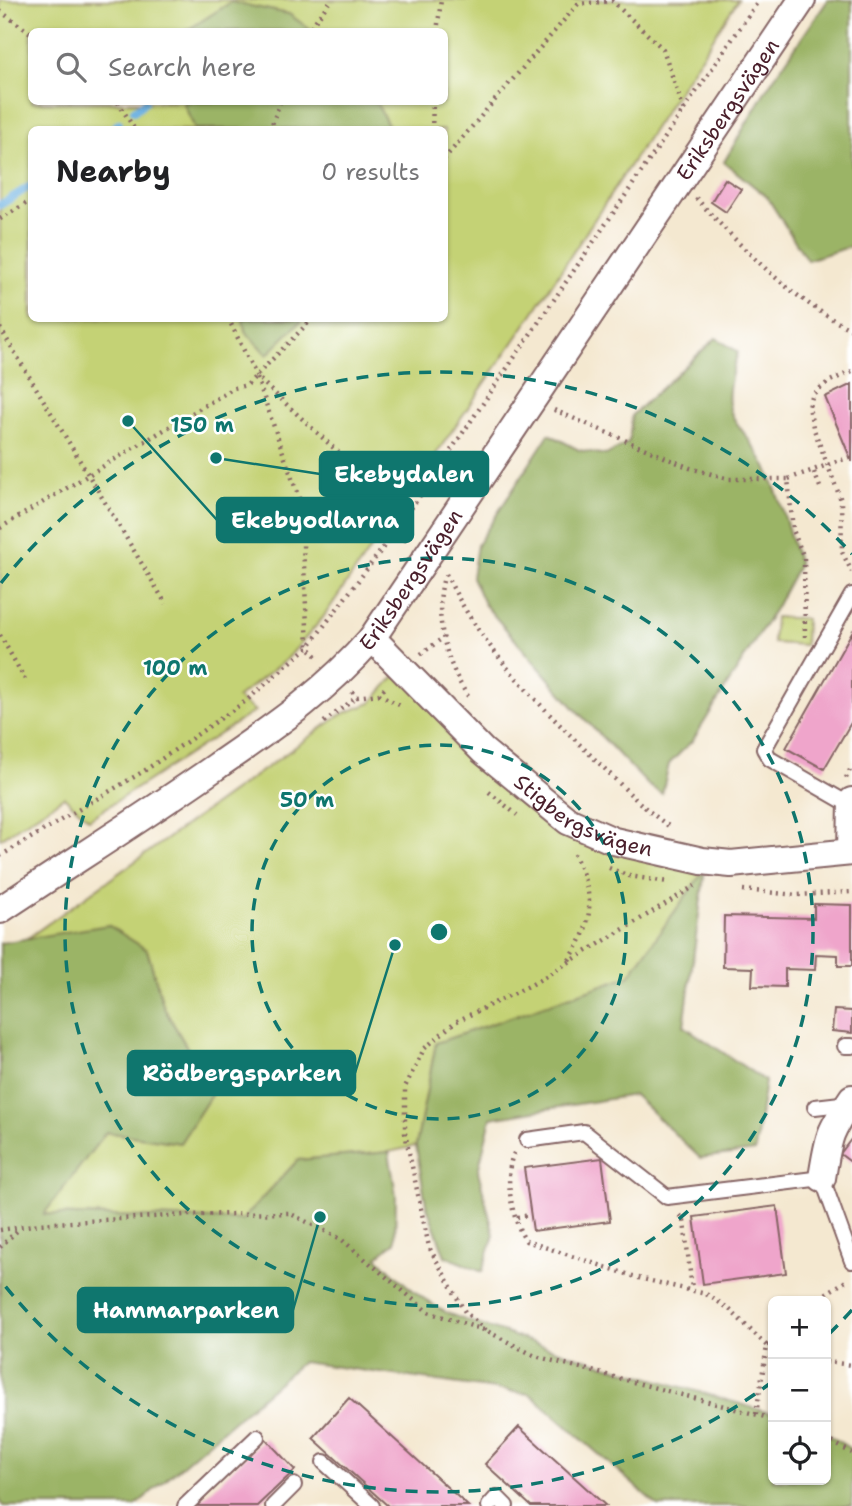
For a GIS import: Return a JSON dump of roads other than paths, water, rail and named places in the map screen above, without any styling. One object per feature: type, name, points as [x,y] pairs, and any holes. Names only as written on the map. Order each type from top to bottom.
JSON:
[{"type":"street","name":"Eriksbergsvägen","points":[[0,910],[287,718],[338,677],[440,564],[802,0]]},
{"type":"street","name":"Stigbergsvägen","points":[[372,638],[483,751],[568,821],[614,841],[712,862],[731,864],[796,860],[852,852]]},
{"type":"street","points":[[851,803],[852,852]]},
{"type":"street","points":[[822,1178],[823,1157],[830,1131],[850,1100]]},
{"type":"lane","points":[[851,803],[770,759],[764,749],[852,596]]},
{"type":"lane","points":[[815,1107],[850,1100]]},
{"type":"lane","points":[[527,1140],[584,1132],[667,1197],[822,1178],[852,1261]]},
{"type":"lane","points":[[837,1215],[844,1220],[852,1219]]},
{"type":"lane","points":[[185,1506],[257,1437]]},
{"type":"lane","points":[[324,1462],[372,1506]]},
{"type":"lane","points":[[273,1506],[294,1485]]},
{"type":"lane","points":[[489,1506],[497,1497],[506,1506]]},
{"type":"waterway","points":[[134,111],[141,105]]},
{"type":"waterway","points":[[116,126],[119,123]]},
{"type":"waterway","points":[[0,205],[28,188]]},
{"type":"place","name":"Ekebyodlarna","points":[[128,421]]},
{"type":"place","name":"Ekebydalen","points":[[216,458]]},
{"type":"place","name":"Rödbergsparken","points":[[395,945]]},
{"type":"place","name":"Hammarparken","points":[[320,1217]]}]
